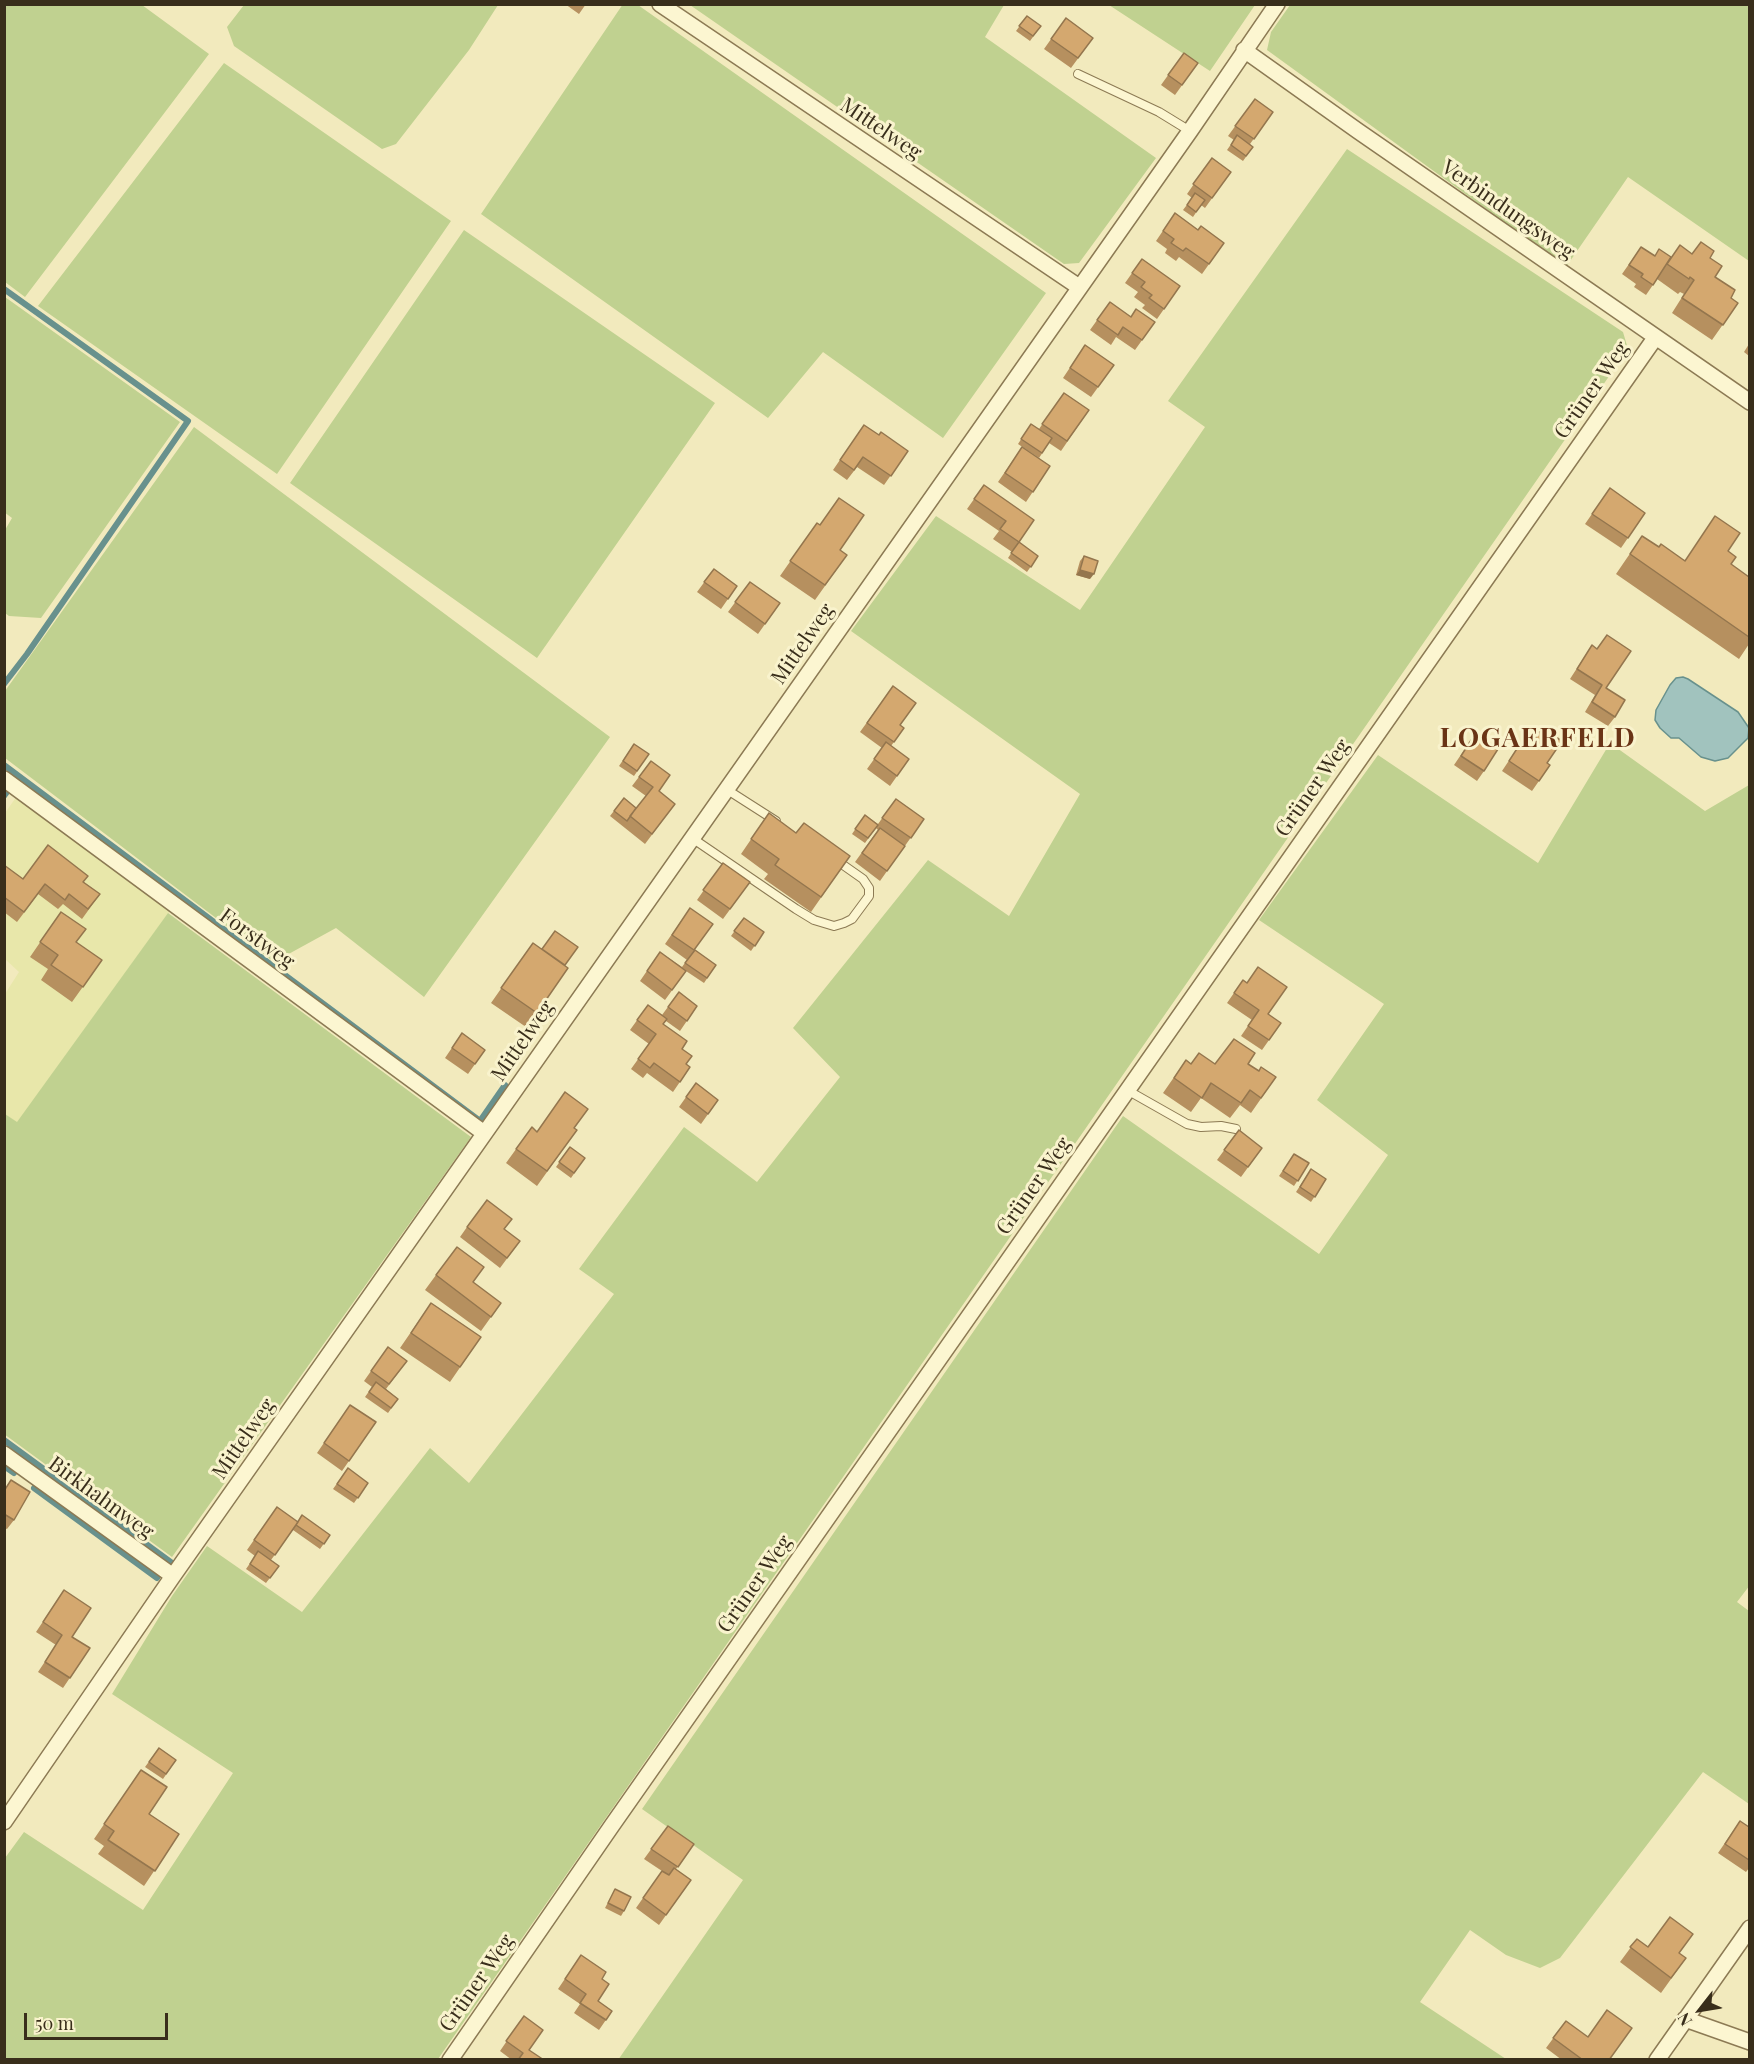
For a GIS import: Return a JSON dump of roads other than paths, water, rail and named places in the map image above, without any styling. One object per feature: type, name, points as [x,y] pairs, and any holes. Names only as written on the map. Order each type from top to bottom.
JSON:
[{"type":"street","name":"Mittelweg","points":[[660,4],[1079,287]]},
{"type":"street","name":"Mittelweg","points":[[4,1821],[173,1576],[1190,131],[1276,4]]},
{"type":"street","name":"Verbindungsweg","points":[[1244,50],[1749,402]]},
{"type":"street","name":"Grüner Weg","points":[[450,2060],[1655,338]]},
{"type":"street","name":"Forstweg","points":[[4,779],[484,1133]]},
{"type":"street","name":"Birkhahnweg","points":[[4,1454],[173,1576]]},
{"type":"street","points":[[1657,2060],[1749,1928]]},
{"type":"street","points":[[1685,2019],[1749,2042]]},
{"type":"lane","points":[[1078,75],[1159,112],[1190,131]]},
{"type":"lane","points":[[726,789],[786,828]]},
{"type":"lane","points":[[692,838],[796,909],[814,920],[834,926],[852,919],[869,896],[869,888],[863,879],[832,857]]},
{"type":"lane","points":[[1127,1090],[1187,1124],[1236,1129]]},
{"type":"water","points":[[1683,677],[1738,712],[1749,728],[1748,738],[1728,758],[1715,761],[1701,757],[1679,738],[1671,738],[1655,720],[1656,710],[1670,685],[1676,678]]},
{"type":"waterway","points":[[4,289],[188,421],[4,684]]},
{"type":"waterway","points":[[4,765],[480,1121],[505,1085]]},
{"type":"waterway","points":[[4,796],[10,788]]},
{"type":"waterway","points":[[4,1440],[172,1563]]},
{"type":"waterway","points":[[4,1466],[14,1473]]},
{"type":"waterway","points":[[34,1488],[157,1578]]},
{"type":"district","name":"LOGAERFELD","points":[[1538,739]]}]
